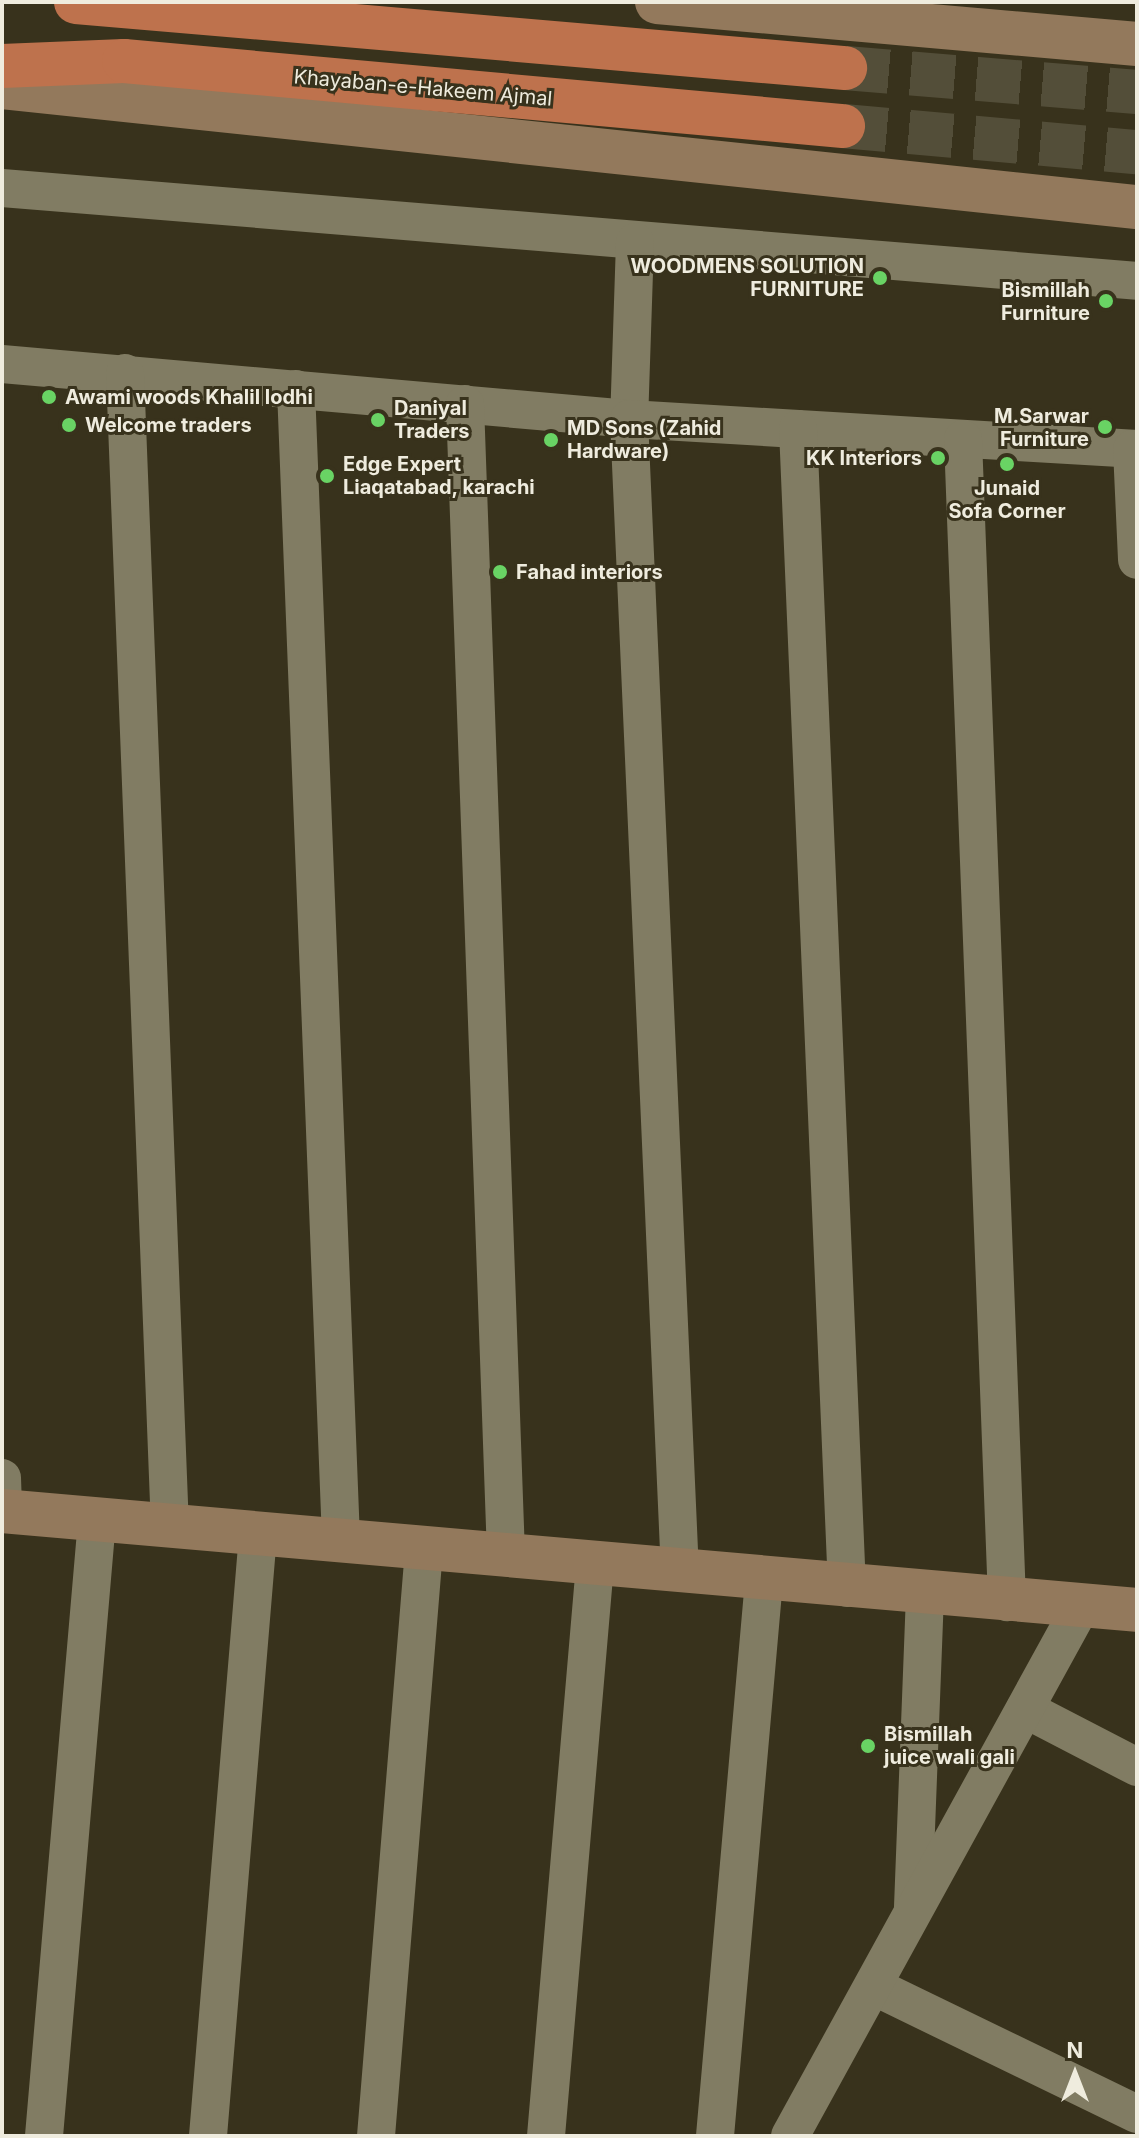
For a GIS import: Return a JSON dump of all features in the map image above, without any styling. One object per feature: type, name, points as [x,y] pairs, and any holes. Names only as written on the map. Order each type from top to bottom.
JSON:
[{"type":"highway","points":[[76,2],[845,68]]},
{"type":"highway","name":"Khayaban-e-Hakeem Ajmal","points":[[2,66],[124,61],[843,126]]},
{"type":"street","points":[[657,2],[1137,44]]},
{"type":"street","points":[[2,87],[1137,207]]},
{"type":"street","points":[[2,188],[1137,281]]},
{"type":"street","points":[[635,242],[629,419],[680,1572]]},
{"type":"street","points":[[2,364],[629,419],[1134,449],[1137,560]]},
{"type":"street","points":[[125,373],[170,1527]]},
{"type":"street","points":[[296,389],[341,1542]]},
{"type":"street","points":[[465,404],[506,1557]]},
{"type":"street","points":[[798,429],[847,1588]]},
{"type":"street","points":[[963,439],[1007,1602]]},
{"type":"street","points":[[2,1500],[97,1520],[1007,1602],[1137,1610]]},
{"type":"street","points":[[44,2136],[97,1520]]},
{"type":"street","points":[[208,2136],[258,1534]]},
{"type":"street","points":[[376,2136],[424,1550]]},
{"type":"street","points":[[546,2136],[595,1565]]},
{"type":"street","points":[[715,2136],[764,1580]]},
{"type":"street","points":[[912,1914],[925,1594]]},
{"type":"street","points":[[790,2136],[1080,1608]]},
{"type":"street","points":[[1025,1709],[1137,1767]]},
{"type":"street","points":[[873,1986],[1137,2114]]},
{"type":"tunnel","points":[[845,68],[1137,92]]},
{"type":"tunnel","points":[[843,126],[1137,152]]},
{"type":"place","name":"WOODMENS SOLUTION FURNITURE","points":[[880,278]]},
{"type":"place","name":"Bismillah Furniture","points":[[1106,301]]},
{"type":"place","name":"Awami woods Khalil lodhi","points":[[49,397]]},
{"type":"place","name":"Daniyal Traders","points":[[378,420]]},
{"type":"place","name":"Welcome traders","points":[[69,425]]},
{"type":"place","name":"M.Sarwar Furniture","points":[[1105,427]]},
{"type":"place","name":"MD Sons (Zahid Hardware)","points":[[551,440]]},
{"type":"place","name":"KK Interiors","points":[[938,458]]},
{"type":"place","name":"Junaid Sofa Corner","points":[[1007,464]]},
{"type":"place","name":"Edge Expert Liaqatabad, karachi","points":[[327,476]]},
{"type":"place","name":"Fahad interiors","points":[[500,572]]},
{"type":"place","name":"Bismillah juice wali gali","points":[[868,1746]]}]
